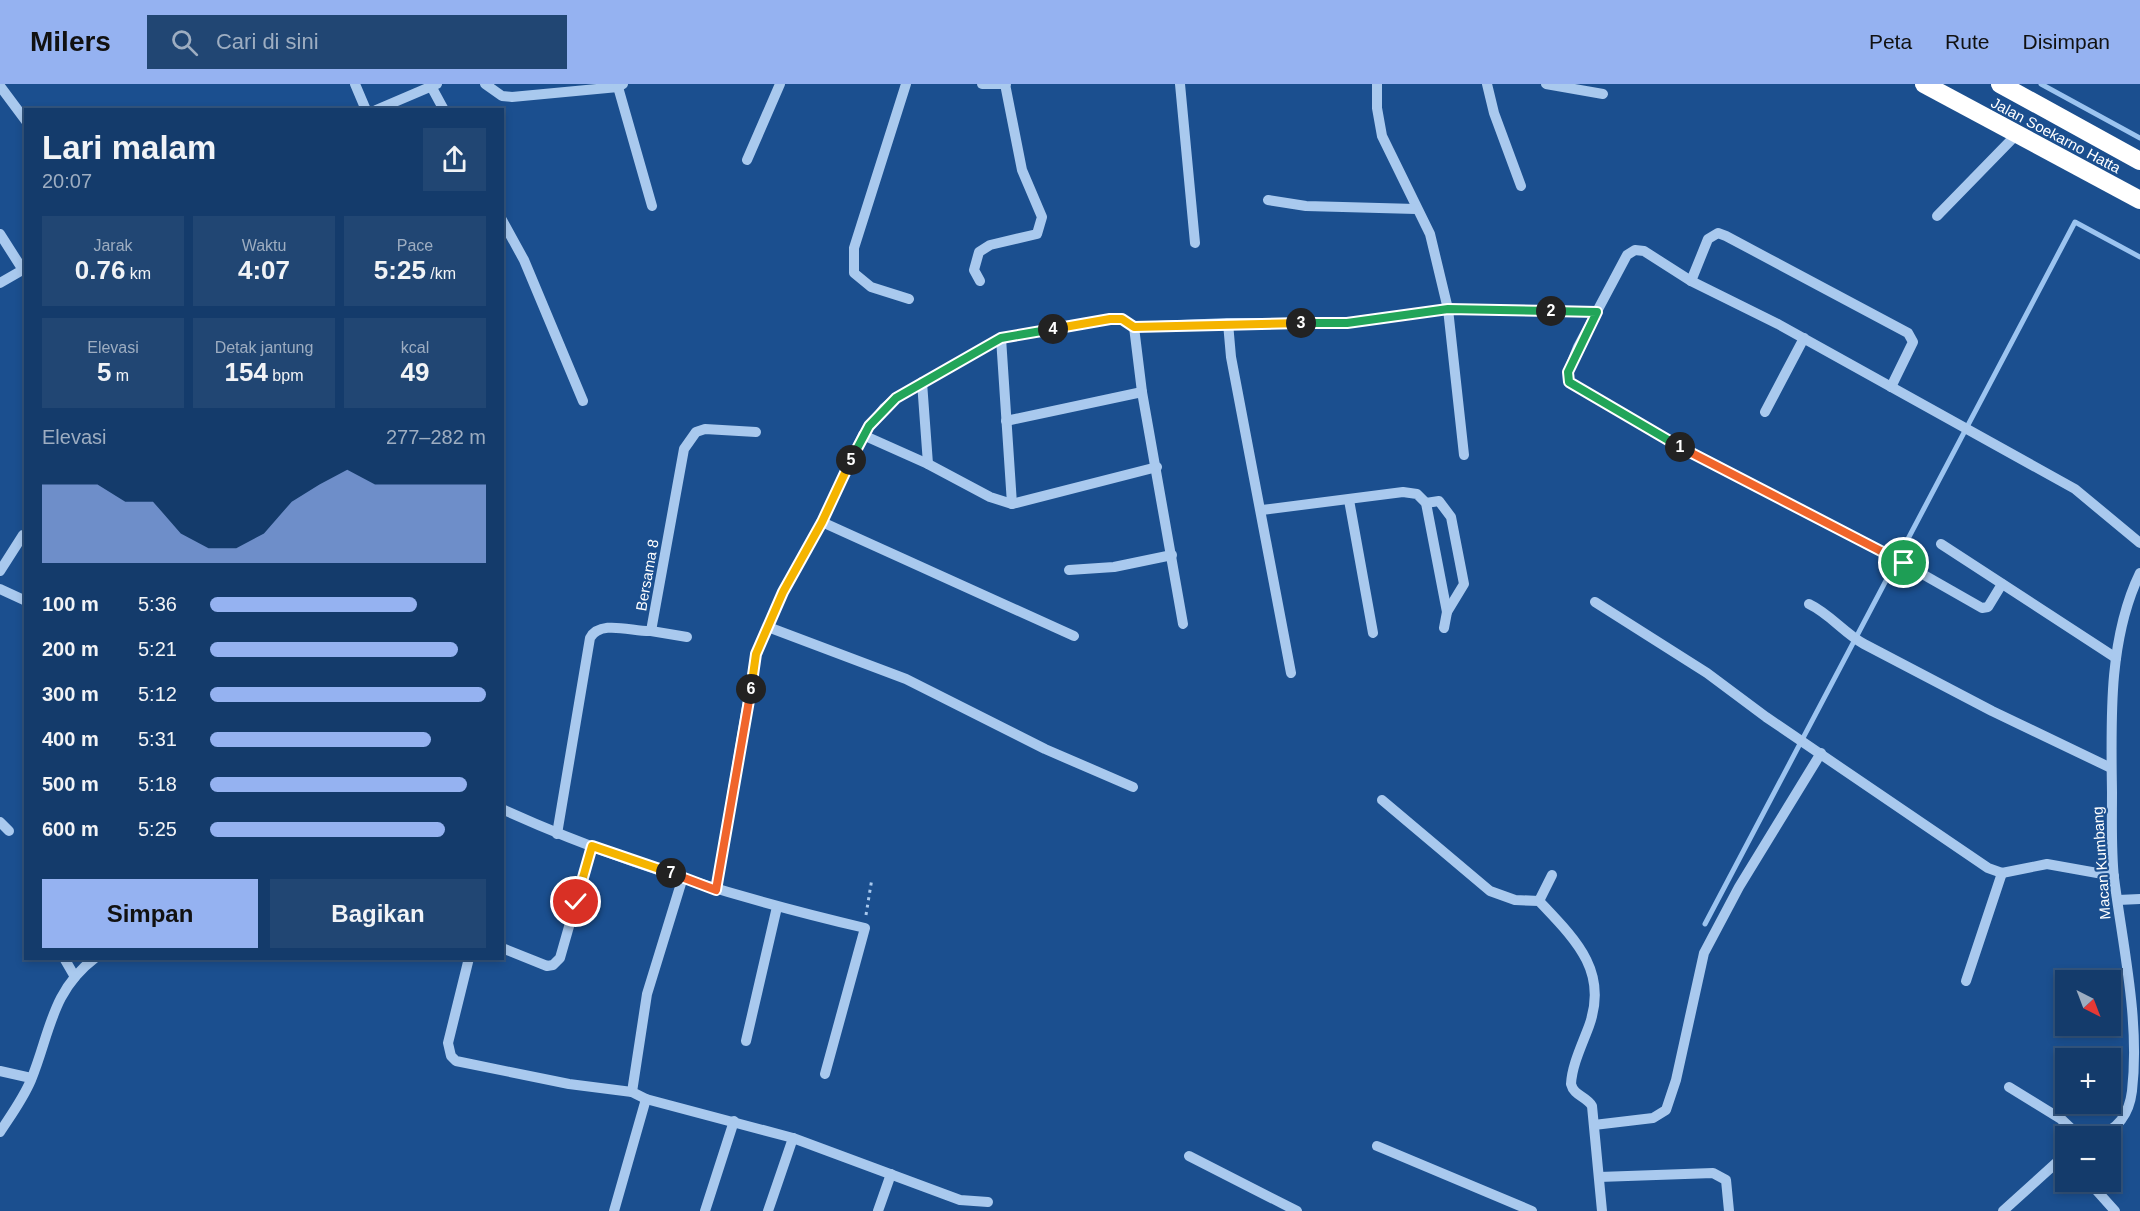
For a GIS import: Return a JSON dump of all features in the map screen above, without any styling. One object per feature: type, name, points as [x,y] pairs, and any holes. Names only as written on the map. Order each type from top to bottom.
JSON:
[{"type":"highway","name":"Jalan Soekarno Hatta","points":[[1924,84],[2140,200]]},
{"type":"highway","name":"Jalan Soekarno Hatta","points":[[2000,84],[2140,161]]},
{"type":"street","points":[[356,84],[365,108]]},
{"type":"street","points":[[485,84],[502,96],[512,97],[621,86],[652,206]]},
{"type":"street","points":[[747,160],[780,84]]},
{"type":"street","points":[[906,84],[854,248],[853,266],[854,273],[871,287],[909,299]]},
{"type":"street","points":[[980,280],[974,270],[979,252],[990,245],[1037,234],[1042,217],[1022,170],[1005,84],[982,84]]},
{"type":"street","points":[[1180,84],[1195,243]]},
{"type":"street","points":[[1377,84],[1377,108],[1382,136],[1430,234],[1448,309],[1464,455]]},
{"type":"street","points":[[1487,84],[1494,113],[1521,186]]},
{"type":"street","points":[[1546,84],[1604,94]]},
{"type":"street","points":[[381,108],[434,85],[443,108]]},
{"type":"street","points":[[0,86],[24,118]]},
{"type":"street","points":[[1937,216],[2016,135]]},
{"type":"street","points":[[1268,200],[1306,206],[1416,209]]},
{"type":"street","points":[[504,224],[524,260],[582,401]]},
{"type":"street","points":[[1691,281],[1708,238],[1718,233],[1726,237],[1908,333],[1914,342],[1892,387]]},
{"type":"street","points":[[0,234],[24,269],[0,284]]},
{"type":"street","points":[[2002,584],[1988,606],[1982,608],[1904,563],[1690,452],[1569,382],[1568,372],[1627,255],[1635,250],[1644,250],[1691,281],[1804,338],[2075,489],[2140,543]]},
{"type":"street","points":[[716,890],[756,654],[783,592],[822,522],[863,435],[884,408],[922,382],[1001,338],[1110,319],[1122,319],[1134,327],[1228,323],[1347,323],[1448,309],[1597,312]]},
{"type":"street","points":[[1228,323],[1231,357],[1263,510],[1291,673]]},
{"type":"street","points":[[1134,327],[1142,392],[1183,624]]},
{"type":"street","points":[[1001,338],[1012,504]]},
{"type":"street","points":[[1765,412],[1804,338]]},
{"type":"street","points":[[922,382],[928,464]]},
{"type":"street","points":[[1006,421],[1142,392]]},
{"type":"street","name":"Bersama 8","points":[[557,834],[590,638],[599,629],[608,627],[634,632],[651,632],[684,449],[696,432],[705,429],[756,432]]},
{"type":"street","points":[[863,435],[928,464],[990,497],[1012,504],[1157,467]]},
{"type":"street","points":[[1263,510],[1349,501],[1403,492],[1417,494],[1426,503],[1447,612]]},
{"type":"street","points":[[1349,501],[1373,633]]},
{"type":"street","points":[[1426,503],[1439,501],[1450,517],[1464,584],[1447,612],[1444,628]]},
{"type":"street","points":[[822,522],[1074,636]]},
{"type":"street","points":[[0,571],[24,535]]},
{"type":"street","points":[[1941,544],[2116,658]]},
{"type":"street","points":[[1069,570],[1114,567],[1172,555]]},
{"type":"street","name":"Macan Kumbang","points":[[2117,1126],[2122,1122],[2136,1096],[2136,1009],[2114,876],[2111,768],[2116,658],[2125,610],[2140,573]]},
{"type":"street","points":[[0,589],[24,600]]},
{"type":"street","points":[[1595,602],[1707,673],[1964,854],[2002,873],[2047,864],[2114,876]]},
{"type":"street","points":[[1809,604],[1821,610],[1851,637],[1992,711],[2111,768]]},
{"type":"street","points":[[768,627],[906,679],[1045,749],[1133,787]]},
{"type":"street","points":[[651,632],[687,637]]},
{"type":"street","points":[[1594,1125],[1653,1118],[1666,1110],[1676,1080],[1704,953],[1739,887],[1821,753]]},
{"type":"street","points":[[1382,800],[1490,891],[1515,900],[1539,901],[1577,942],[1596,986],[1593,1014],[1571,1084],[1574,1092],[1587,1099],[1592,1106],[1602,1211]]},
{"type":"street","points":[[504,810],[557,834],[683,876],[716,890],[865,928],[825,1074]]},
{"type":"street","points":[[0,822],[9,831]]},
{"type":"street","points":[[504,949],[548,966],[553,965],[560,958],[592,846]]},
{"type":"street","points":[[1966,981],[2002,873]]},
{"type":"street","points":[[1539,901],[1552,874]]},
{"type":"street","points":[[632,1092],[647,994],[683,876]]},
{"type":"street","points":[[2118,900],[2140,899]]},
{"type":"street","points":[[746,1041],[777,907]]},
{"type":"street","points":[[65,960],[75,977]]},
{"type":"street","points":[[0,1132],[31,1078],[58,1000],[75,977],[93,960]]},
{"type":"street","points":[[468,960],[448,1042],[451,1056],[456,1060],[569,1084],[632,1092],[646,1099],[793,1138],[960,1200],[988,1202]]},
{"type":"street","points":[[0,1071],[31,1078]]},
{"type":"street","points":[[2009,1087],[2068,1126]]},
{"type":"street","points":[[614,1211],[646,1099]]},
{"type":"street","points":[[705,1211],[734,1121]]},
{"type":"street","points":[[768,1211],[793,1138]]},
{"type":"street","points":[[1377,1146],[1532,1211]]},
{"type":"street","points":[[1189,1156],[1297,1211]]},
{"type":"street","points":[[2003,1211],[2055,1163]]},
{"type":"street","points":[[1599,1177],[1713,1173],[1726,1180],[1729,1211]]},
{"type":"street","points":[[878,1211],[891,1174]]},
{"type":"street","points":[[2098,1192],[2115,1211]]},
{"type":"path","points":[[865,928],[872,878]]},
{"type":"waterway","points":[[2041,84],[2140,138]]},
{"type":"waterway","points":[[1705,924],[2075,222],[2140,257]]},
{"type":"route","points":[[576,902],[592,846],[683,876],[716,890],[727,836],[738,754],[756,654],[783,592],[822,522],[863,435],[884,408],[896,398],[1001,338],[1110,319],[1122,319],[1134,327],[1228,323],[1347,323],[1397,318],[1448,309],[1597,312],[1578,347],[1568,372],[1569,382],[1681,447],[1904,563]]}]
